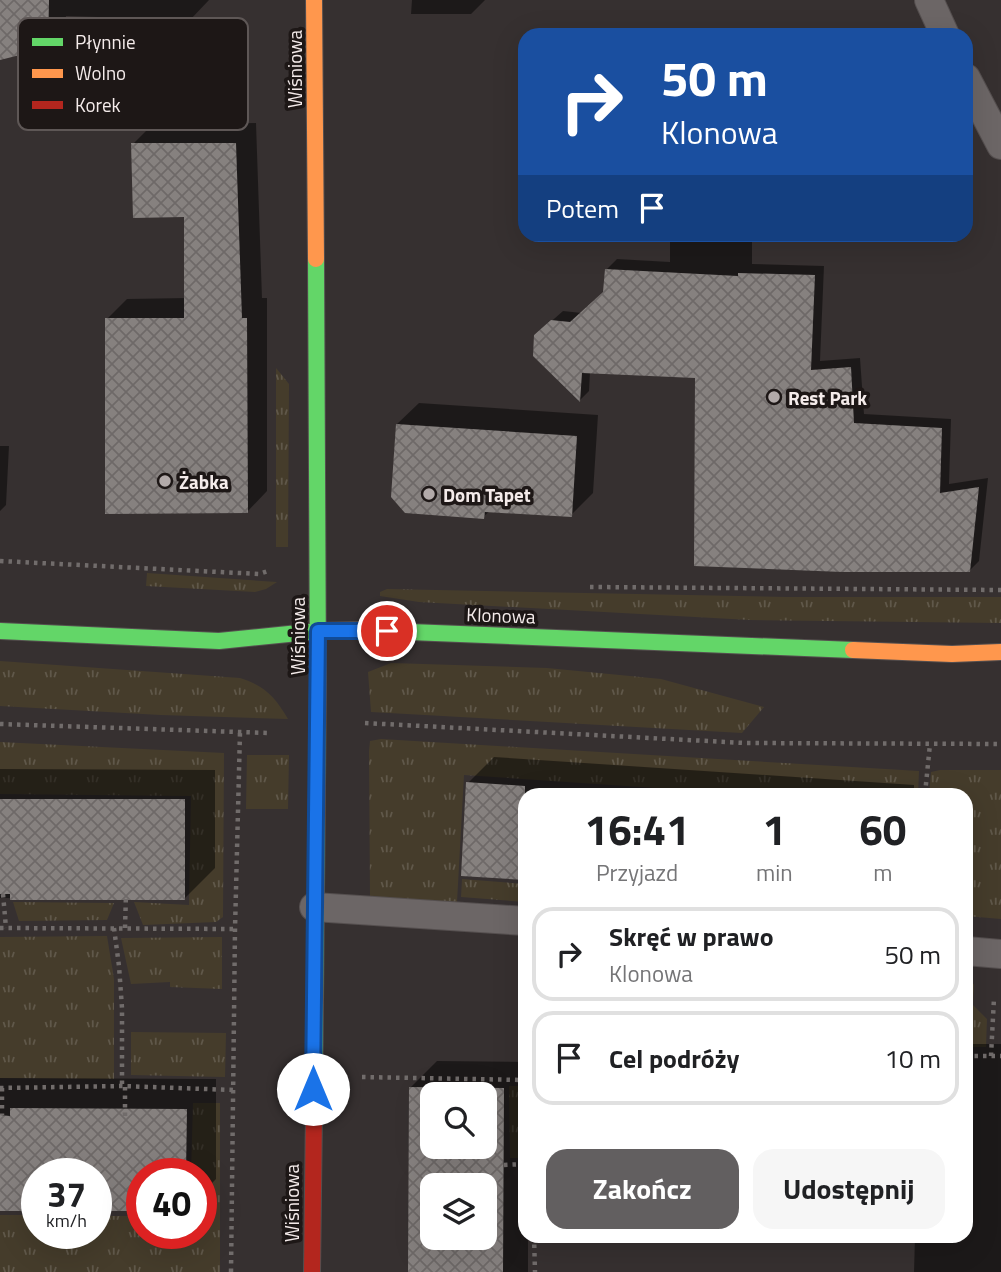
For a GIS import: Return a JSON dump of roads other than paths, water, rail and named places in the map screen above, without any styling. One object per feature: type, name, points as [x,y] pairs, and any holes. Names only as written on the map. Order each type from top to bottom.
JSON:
[{"type":"street","name":"Wiśniowa","points":[[312,1272],[318,631],[314,0]]},
{"type":"street","name":"Klonowa","points":[[0,631],[219,641],[318,631],[360,630],[952,654],[1001,653]]},
{"type":"lane","points":[[929,0],[942,28]]},
{"type":"lane","points":[[973,91],[1001,145]]},
{"type":"lane","points":[[314,907],[518,921]]},
{"type":"lane","points":[[973,952],[1001,954]]},
{"type":"place","name":"Rest Park","points":[[774,397]]},
{"type":"place","name":"Żabka","points":[[165,481]]},
{"type":"place","name":"Dom Tapet","points":[[429,494]]}]
